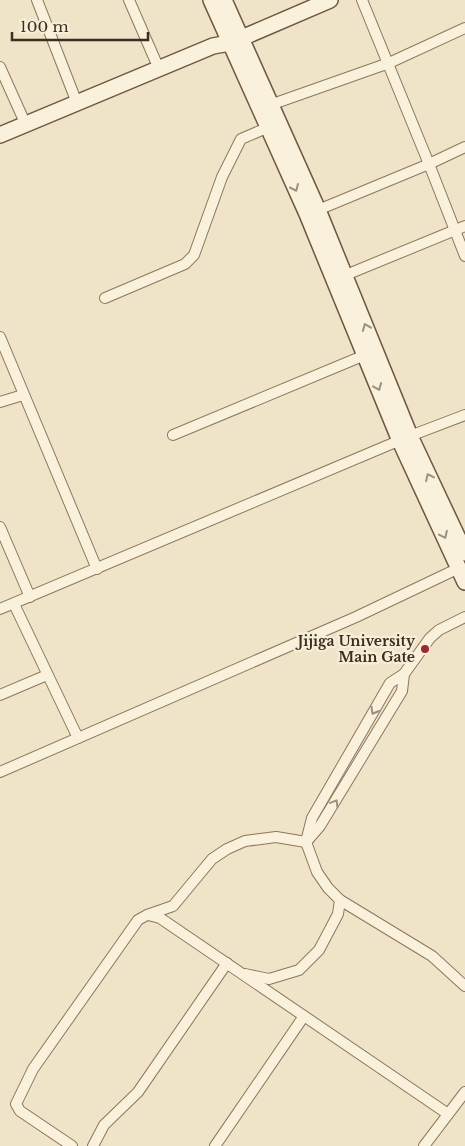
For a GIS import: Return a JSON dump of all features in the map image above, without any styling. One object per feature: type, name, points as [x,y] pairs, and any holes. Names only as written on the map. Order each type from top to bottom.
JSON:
[{"type":"main road","points":[[211,0],[234,37],[270,105],[318,210],[365,355],[405,438],[465,553]]},
{"type":"main road","points":[[224,0],[234,37],[268,128],[307,214],[339,278],[462,575]]},
{"type":"main road","points":[[234,37],[309,0]]},
{"type":"main road","points":[[0,135],[234,37],[330,0]]},
{"type":"street","points":[[37,0],[76,103]]},
{"type":"street","points":[[129,0],[159,68]]},
{"type":"street","points":[[362,0],[430,164],[465,256]]},
{"type":"street","points":[[270,105],[389,63],[465,28]]},
{"type":"street","points":[[0,67],[26,125]]},
{"type":"street","points":[[105,298],[185,264],[194,255],[222,177],[242,139],[268,128]]},
{"type":"street","points":[[318,210],[430,164],[465,147]]},
{"type":"street","points":[[339,278],[465,226]]},
{"type":"street","points":[[0,337],[97,569]]},
{"type":"street","points":[[172,435],[365,355]]},
{"type":"street","points":[[0,402],[23,395]]},
{"type":"street","points":[[0,610],[405,438],[465,415]]},
{"type":"street","points":[[0,527],[30,597]]},
{"type":"street","points":[[0,772],[356,617],[462,575]]},
{"type":"street","points":[[14,604],[78,738]]},
{"type":"street","points":[[465,617],[438,630],[404,674],[390,683],[316,809],[306,842],[317,872],[328,888],[340,900],[432,956],[465,986]]},
{"type":"street","points":[[0,695],[47,675]]},
{"type":"street","points":[[72,1146],[20,1111],[16,1104],[33,1069],[138,920],[173,906],[212,859],[227,849],[245,841],[276,837],[306,842]]},
{"type":"street","points":[[240,972],[269,978],[299,970],[319,950],[338,914],[340,900]]},
{"type":"street","points":[[147,915],[160,918],[448,1114]]},
{"type":"street","points":[[93,1146],[104,1125],[138,1092],[227,964]]},
{"type":"street","points":[[215,1146],[304,1016]]},
{"type":"street","points":[[424,1146],[465,1092]]},
{"type":"place","name":"Jijiga University Main Gate","points":[[425,649]]}]
